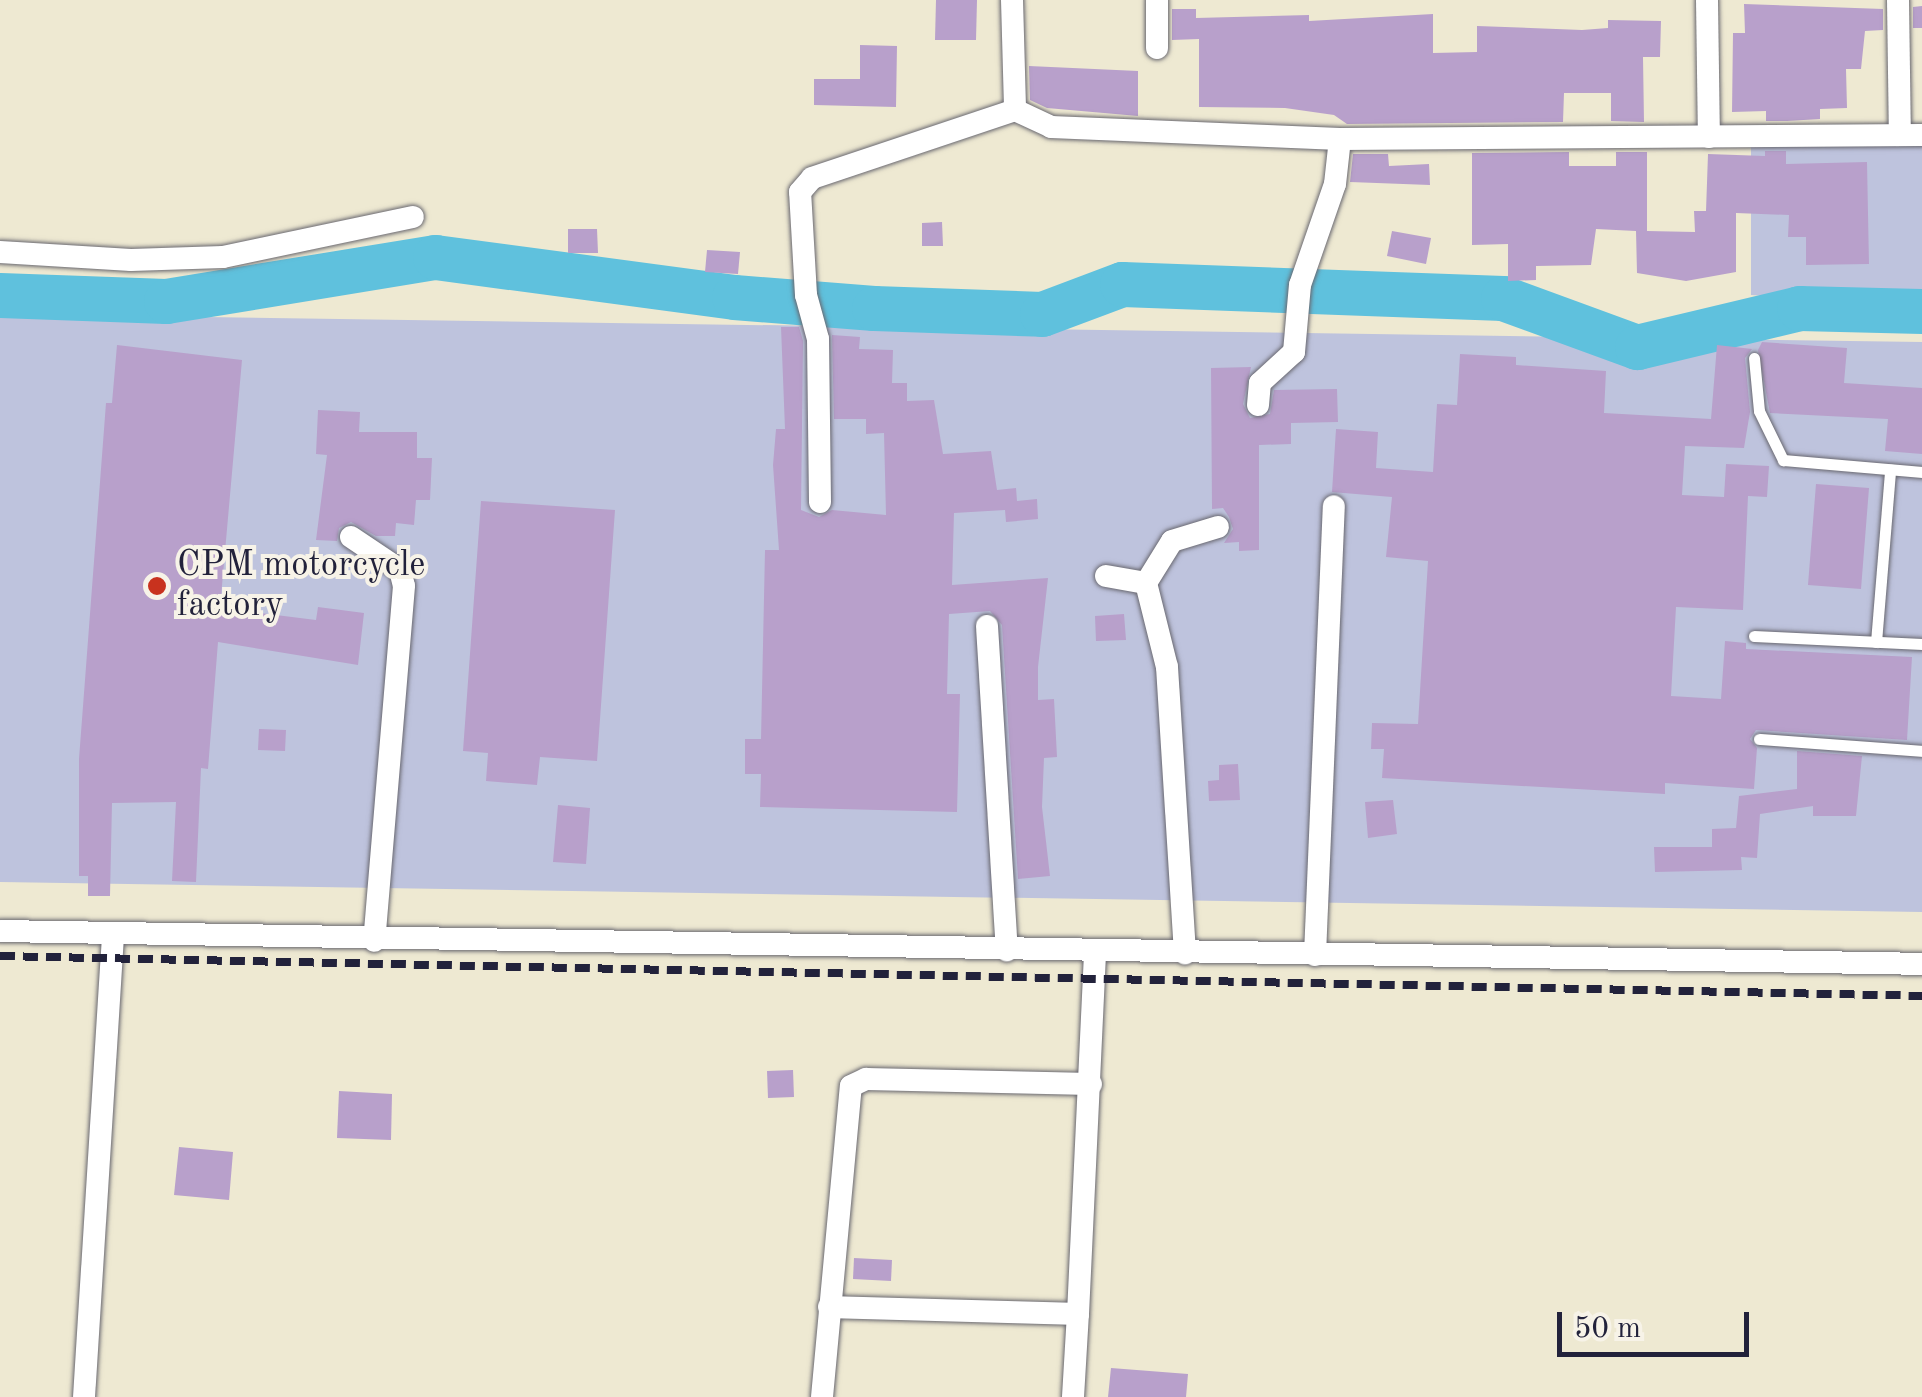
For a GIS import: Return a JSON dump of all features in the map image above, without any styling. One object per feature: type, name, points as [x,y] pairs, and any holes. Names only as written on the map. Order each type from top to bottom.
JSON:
[{"type":"street","points":[[1012,0],[1015,110]]},
{"type":"street","points":[[1156,0],[1157,48]]},
{"type":"street","points":[[1707,0],[1709,137]]},
{"type":"street","points":[[820,502],[813,322],[800,192],[820,175],[1015,110],[1051,127],[1340,139],[1911,136],[1898,0]]},
{"type":"street","points":[[1258,405],[1260,383],[1291,360],[1300,285],[1335,184],[1340,139]]},
{"type":"street","points":[[0,252],[131,260],[223,257],[413,218]]},
{"type":"street","points":[[1315,955],[1334,506]]},
{"type":"street","points":[[1184,953],[1172,692],[1146,583],[1172,541],[1218,527]]},
{"type":"street","points":[[351,536],[400,570],[404,586],[374,940]]},
{"type":"street","points":[[1106,576],[1146,583]]},
{"type":"street","points":[[987,626],[1007,950]]},
{"type":"street","points":[[0,931],[112,936],[1922,964]]},
{"type":"street","points":[[84,1397],[112,936]]},
{"type":"street","points":[[1073,1397],[1095,952]]},
{"type":"street","points":[[822,1397],[847,1096],[855,1082],[1091,1084]]},
{"type":"street","points":[[829,1307],[1078,1314]]},
{"type":"lane","points":[[1754,358],[1759,412],[1783,460],[1922,472]]},
{"type":"lane","points":[[1876,642],[1890,470]]},
{"type":"lane","points":[[1754,636],[1922,644]]},
{"type":"lane","points":[[1759,738],[1922,751]]},
{"type":"shaded area","points":[[1751,142],[1922,143],[1922,305],[1751,295]]},
{"type":"shaded area","points":[[0,314],[1922,342],[1922,912],[0,882]]},
{"type":"building","points":[[936,0],[977,0],[976,40],[935,40]]},
{"type":"building","points":[[1744,4],[1883,9],[1883,30],[1865,31],[1861,69],[1846,69],[1847,108],[1820,109],[1820,119],[1787,121],[1766,121],[1766,111],[1732,112],[1733,33],[1745,33]]},
{"type":"building","points":[[1922,6],[1922,28],[1913,28],[1913,7]]},
{"type":"building","points":[[1172,9],[1196,9],[1196,18],[1309,15],[1309,21],[1433,14],[1433,53],[1477,52],[1477,26],[1582,30],[1608,28],[1608,20],[1661,21],[1660,57],[1643,57],[1644,122],[1611,121],[1611,93],[1564,93],[1563,122],[1347,124],[1334,115],[1285,108],[1199,107],[1199,39],[1172,40]]},
{"type":"building","points":[[860,45],[897,46],[896,107],[814,105],[814,79],[860,79]]},
{"type":"building","points":[[1029,66],[1138,71],[1138,116],[1047,108],[1030,100]]},
{"type":"building","points":[[1765,151],[1786,151],[1786,164],[1867,162],[1869,264],[1806,265],[1806,237],[1788,237],[1789,215],[1736,213],[1736,272],[1686,281],[1637,273],[1636,231],[1596,229],[1591,265],[1536,266],[1536,280],[1508,281],[1508,244],[1472,245],[1472,153],[1569,152],[1569,166],[1616,166],[1616,152],[1647,152],[1647,231],[1695,232],[1694,211],[1706,211],[1708,154],[1765,156]]},
{"type":"building","points":[[1353,154],[1388,154],[1389,166],[1429,164],[1430,185],[1350,182]]},
{"type":"building","points":[[942,222],[943,246],[922,246],[922,223]]},
{"type":"building","points":[[568,229],[597,229],[598,253],[568,253]]},
{"type":"building","points":[[1392,231],[1431,238],[1426,264],[1387,256]]},
{"type":"building","points":[[707,250],[740,252],[738,274],[705,272]]},
{"type":"building","points":[[781,327],[799,327],[803,341],[801,510],[819,517],[832,510],[886,515],[884,433],[866,434],[866,419],[834,419],[832,335],[860,337],[859,349],[893,350],[892,383],[907,383],[907,401],[934,400],[943,454],[991,451],[997,490],[1016,488],[1017,501],[1037,499],[1038,519],[1006,522],[1005,510],[954,513],[952,585],[1048,578],[1038,700],[1054,699],[1057,757],[1044,758],[1042,807],[1050,876],[1018,879],[1002,625],[990,611],[949,614],[947,694],[960,694],[957,812],[760,807],[761,774],[745,774],[745,739],[761,739],[765,550],[779,550],[773,465],[776,429],[785,429]]},
{"type":"building","points":[[1762,342],[1847,348],[1844,383],[1922,388],[1922,454],[1885,451],[1888,419],[1770,413],[1758,350]]},
{"type":"building","name":"CPM motorcycle factory","points":[[117,345],[242,360],[220,608],[316,620],[318,607],[364,613],[358,665],[218,642],[208,769],[201,768],[196,882],[172,881],[176,802],[112,803],[110,896],[88,896],[88,876],[79,876],[79,759],[106,403],[112,403]]},
{"type":"building","points":[[1717,345],[1752,349],[1745,358],[1750,412],[1744,448],[1685,446],[1682,495],[1724,497],[1726,464],[1769,466],[1767,497],[1748,496],[1743,610],[1676,607],[1671,696],[1721,699],[1725,641],[1746,643],[1746,649],[1912,657],[1907,740],[1756,730],[1750,739],[1757,748],[1754,789],[1665,783],[1665,794],[1382,778],[1384,749],[1371,749],[1372,723],[1418,724],[1428,561],[1386,557],[1392,497],[1332,492],[1336,429],[1378,432],[1376,468],[1433,472],[1437,404],[1457,405],[1460,354],[1516,357],[1516,365],[1606,371],[1604,413],[1711,419]]},
{"type":"building","points":[[1251,367],[1243,404],[1250,418],[1270,414],[1274,390],[1337,389],[1338,422],[1291,423],[1291,444],[1259,445],[1259,550],[1239,551],[1239,542],[1224,543],[1233,529],[1229,517],[1223,508],[1212,509],[1211,368]]},
{"type":"building","points":[[318,410],[360,412],[359,432],[417,432],[417,458],[432,458],[430,500],[416,500],[414,525],[396,523],[395,536],[376,536],[351,522],[339,528],[337,541],[316,540],[327,455],[316,454]]},
{"type":"building","points":[[1816,484],[1869,488],[1861,589],[1808,585]]},
{"type":"building","points":[[481,501],[615,510],[597,761],[540,757],[537,785],[486,781],[488,753],[463,751]]},
{"type":"building","points":[[1124,614],[1126,640],[1096,641],[1095,616]]},
{"type":"building","points":[[259,729],[286,730],[285,751],[258,750]]},
{"type":"building","points":[[1797,751],[1862,756],[1856,816],[1813,816],[1813,806],[1760,814],[1757,858],[1741,857],[1742,870],[1655,872],[1654,847],[1712,847],[1712,829],[1736,828],[1739,796],[1797,789]]},
{"type":"building","points":[[1238,764],[1240,800],[1209,801],[1208,781],[1219,780],[1219,765]]},
{"type":"building","points":[[1393,800],[1397,834],[1368,838],[1365,802]]},
{"type":"building","points":[[558,805],[590,808],[586,864],[553,862]]},
{"type":"building","points":[[793,1070],[794,1097],[768,1098],[767,1071]]},
{"type":"building","points":[[339,1091],[392,1094],[391,1140],[337,1138]]},
{"type":"building","points":[[179,1147],[233,1152],[229,1200],[174,1195]]},
{"type":"building","points":[[854,1258],[892,1260],[891,1281],[853,1279]]},
{"type":"building","points":[[1111,1368],[1188,1374],[1186,1397],[1108,1397]]},
{"type":"waterway","points":[[0,295],[166,301],[435,257],[734,297],[874,308],[1042,314],[1122,284],[1503,298],[1637,347],[1799,308],[1922,311]]},
{"type":"railway","points":[[0,956],[1922,996]]},
{"type":"place","name":"CPM motorcycle factory","points":[[157,586]]}]
